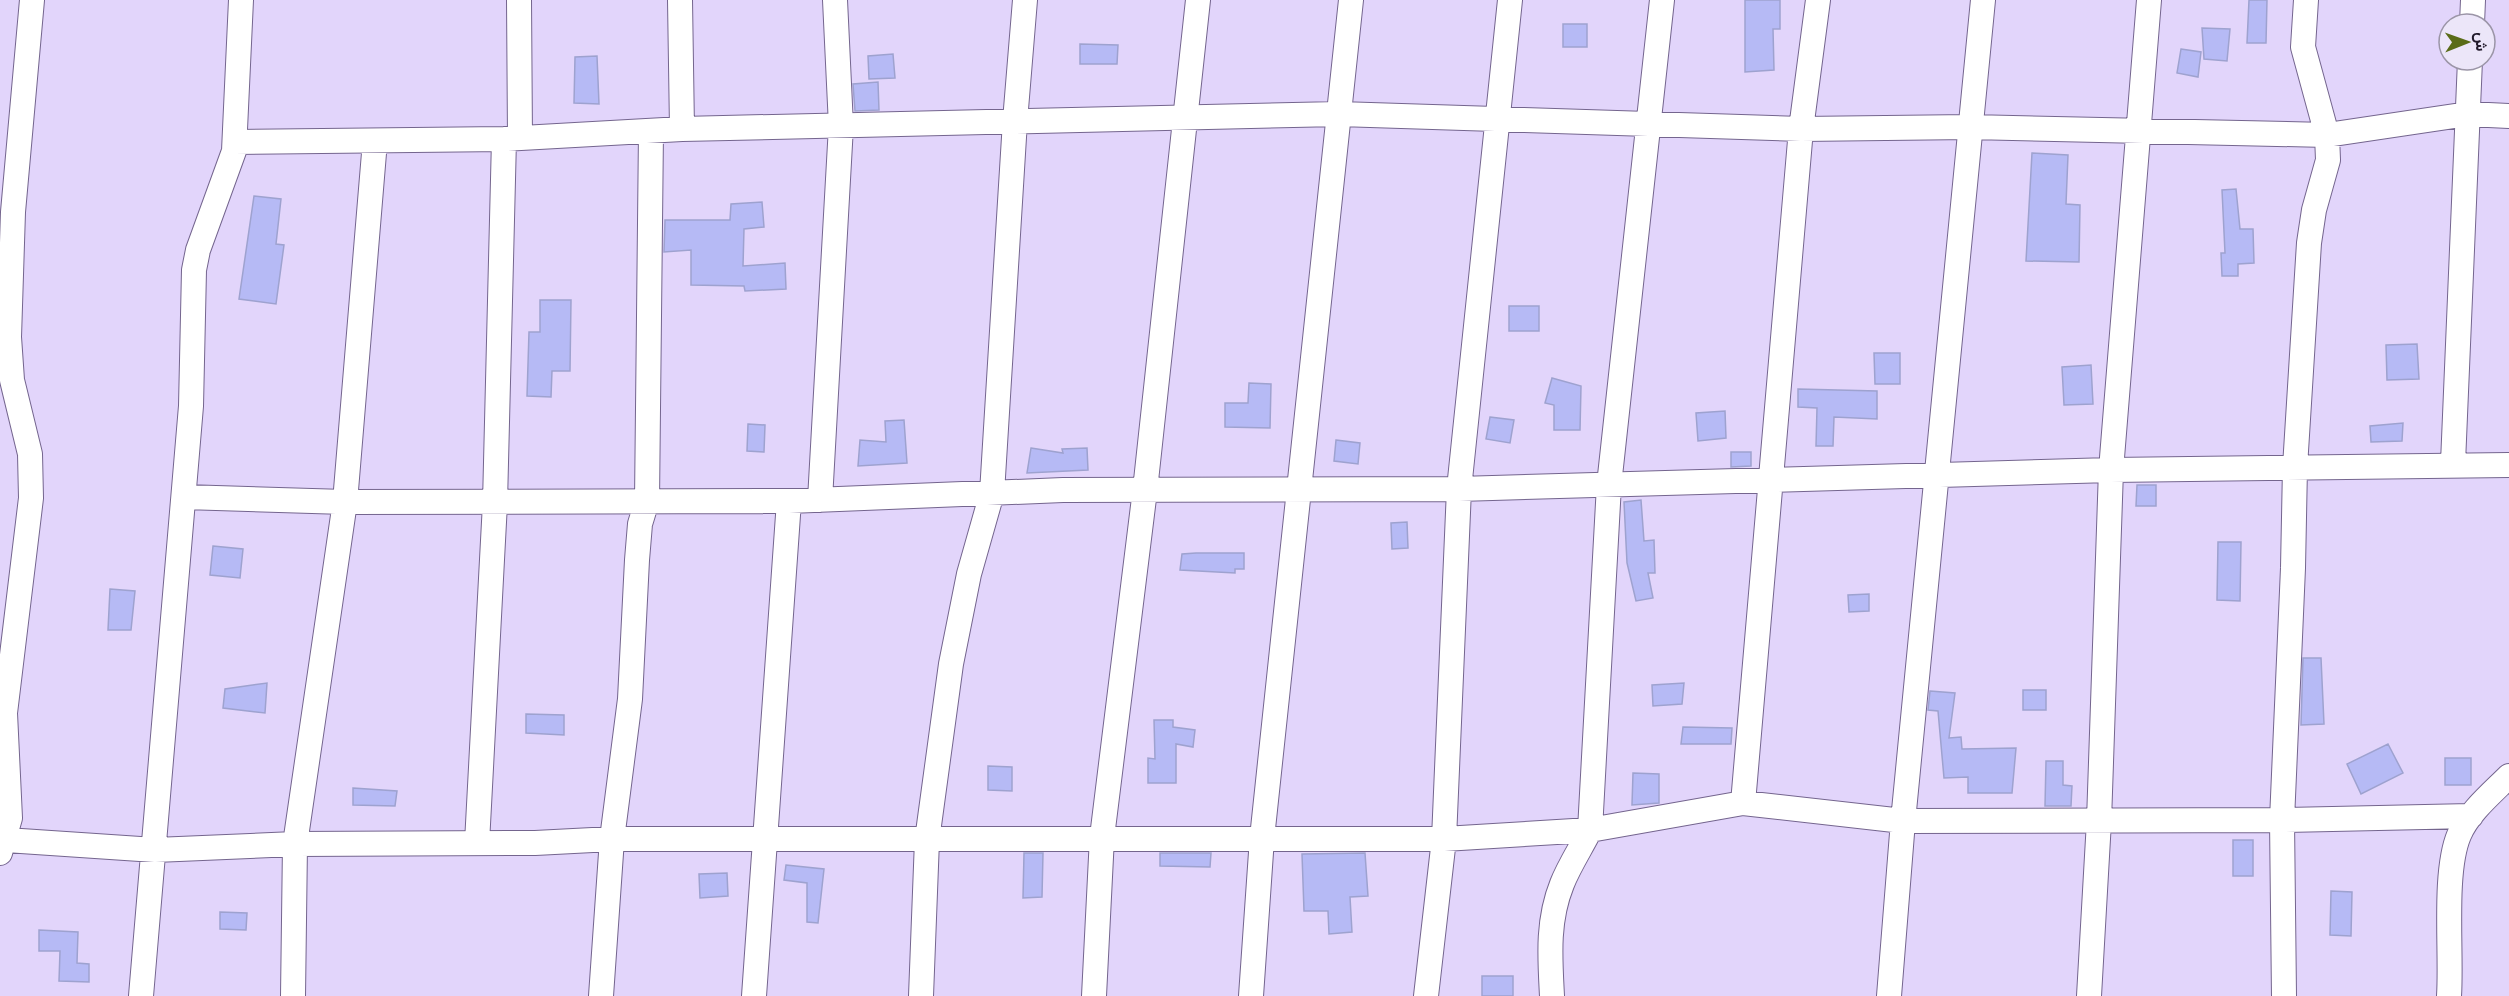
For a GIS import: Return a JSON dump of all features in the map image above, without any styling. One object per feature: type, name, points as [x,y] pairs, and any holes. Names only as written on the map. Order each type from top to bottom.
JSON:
[{"type":"street","points":[[32,0],[13,212],[9,338],[12,380],[30,454],[31,498],[4,723],[10,818],[3,847],[155,850],[295,844],[477,843],[612,838],[1444,839],[1590,830],[1743,803],[1903,821],[2282,820],[2471,816]]},
{"type":"street","points":[[141,996],[191,406],[194,270],[198,250],[231,167],[235,142],[241,0]]},
{"type":"street","points":[[477,843],[519,0]]},
{"type":"street","points":[[680,0],[682,129]]},
{"type":"street","points":[[820,500],[841,126],[835,0]]},
{"type":"street","points":[[921,996],[927,840],[951,664],[969,574],[993,493],[1015,121],[1025,0]]},
{"type":"street","points":[[1094,996],[1102,837],[1145,490],[1198,0]]},
{"type":"street","points":[[1251,996],[1262,838],[1351,0]]},
{"type":"street","points":[[1426,996],[1444,839],[1459,489],[1510,0]]},
{"type":"street","points":[[1552,996],[1550,940],[1553,911],[1562,883],[1590,830],[1609,485],[1662,0]]},
{"type":"street","points":[[1743,803],[1801,129],[1818,0]]},
{"type":"street","points":[[1889,996],[1903,821],[1983,0]]},
{"type":"street","points":[[2089,996],[2099,820],[2111,470],[2149,0]]},
{"type":"street","points":[[2284,996],[2282,820],[2295,467],[2310,243],[2314,210],[2328,160],[2327,135],[2303,47],[2306,0]]},
{"type":"street","points":[[2453,463],[2470,72]]},
{"type":"street","points":[[235,142],[512,138],[682,129],[1339,114],[1801,129],[1970,128],[2327,135],[2468,114],[2509,116]]},
{"type":"street","points":[[601,996],[612,838],[630,699],[640,524],[647,501],[651,131]]},
{"type":"street","points":[[293,996],[295,844],[345,502],[375,141]]},
{"type":"street","points":[[184,497],[345,502],[495,503],[789,501],[993,493],[1459,489],[2111,470],[2453,463],[2509,465]]},
{"type":"street","points":[[754,996],[789,501]]},
{"type":"street","points":[[2449,996],[2452,864],[2459,835],[2471,816],[2509,776]]},
{"type":"building","points":[[1745,0],[1780,0],[1780,29],[1773,29],[1774,70],[1745,72]]},
{"type":"building","points":[[2249,0],[2267,0],[2266,43],[2247,43]]},
{"type":"building","points":[[1563,24],[1587,24],[1587,47],[1563,47]]},
{"type":"building","points":[[2202,28],[2230,29],[2227,61],[2204,59]]},
{"type":"building","points":[[1080,44],[1118,45],[1117,64],[1080,64]]},
{"type":"building","points":[[2181,49],[2201,52],[2198,77],[2177,73]]},
{"type":"building","points":[[893,54],[895,78],[869,79],[868,56]]},
{"type":"building","points":[[597,56],[599,104],[574,103],[575,57]]},
{"type":"building","points":[[878,82],[879,110],[855,111],[853,84]]},
{"type":"building","points":[[2032,153],[2068,155],[2066,204],[2080,205],[2079,262],[2026,261]]},
{"type":"building","points":[[2236,189],[2240,229],[2253,229],[2254,263],[2238,264],[2238,276],[2222,276],[2221,253],[2225,253],[2222,190]]},
{"type":"building","points":[[254,196],[281,199],[276,244],[284,245],[276,304],[239,299]]},
{"type":"building","points":[[762,202],[764,227],[744,229],[743,266],[785,263],[786,289],[745,291],[744,286],[691,285],[691,250],[664,252],[665,220],[730,220],[731,204]]},
{"type":"building","points":[[540,300],[571,300],[570,371],[552,371],[551,397],[527,396],[529,332],[540,332]]},
{"type":"building","points":[[1509,306],[1539,306],[1539,331],[1509,331]]},
{"type":"building","points":[[2417,344],[2419,379],[2387,380],[2386,345]]},
{"type":"building","points":[[1874,353],[1900,353],[1900,384],[1875,384]]},
{"type":"building","points":[[2091,365],[2093,404],[2064,405],[2062,367]]},
{"type":"building","points":[[1552,378],[1581,386],[1580,430],[1554,430],[1554,405],[1545,403]]},
{"type":"building","points":[[1249,383],[1271,384],[1270,428],[1225,427],[1225,403],[1248,403]]},
{"type":"building","points":[[1798,389],[1877,391],[1877,419],[1834,417],[1833,446],[1816,446],[1817,408],[1798,407]]},
{"type":"building","points":[[1725,411],[1726,438],[1698,441],[1696,413]]},
{"type":"building","points":[[1490,417],[1514,420],[1510,443],[1486,439]]},
{"type":"building","points":[[904,420],[907,463],[858,466],[860,440],[886,442],[885,421]]},
{"type":"building","points":[[2403,423],[2402,441],[2371,442],[2370,426]]},
{"type":"building","points":[[748,424],[765,425],[764,452],[747,451]]},
{"type":"building","points":[[1336,440],[1360,443],[1358,464],[1334,461]]},
{"type":"building","points":[[1031,448],[1063,453],[1062,449],[1087,448],[1088,470],[1027,473]]},
{"type":"building","points":[[1731,452],[1751,452],[1751,466],[1731,467]]},
{"type":"building","points":[[2137,485],[2156,485],[2156,506],[2136,506]]},
{"type":"building","points":[[1641,500],[1644,541],[1654,540],[1655,573],[1648,573],[1653,598],[1636,601],[1627,563],[1624,502]]},
{"type":"building","points":[[1407,522],[1408,548],[1392,549],[1391,523]]},
{"type":"building","points":[[2218,542],[2241,542],[2240,601],[2217,600]]},
{"type":"building","points":[[213,546],[243,549],[240,578],[210,575]]},
{"type":"building","points":[[1244,553],[1244,569],[1235,569],[1235,573],[1180,570],[1182,554]]},
{"type":"building","points":[[110,589],[135,591],[131,630],[108,630]]},
{"type":"building","points":[[1869,594],[1869,611],[1849,612],[1848,595]]},
{"type":"building","points":[[2303,658],[2321,658],[2324,724],[2301,725]]},
{"type":"building","points":[[267,683],[265,713],[223,708],[225,689]]},
{"type":"building","points":[[1684,683],[1682,704],[1653,706],[1652,685]]},
{"type":"building","points":[[2023,690],[2046,690],[2046,710],[2023,710]]},
{"type":"building","points":[[1930,691],[1955,693],[1949,738],[1961,737],[1962,749],[2016,748],[2012,793],[1968,793],[1968,777],[1944,778],[1938,711],[1928,710]]},
{"type":"building","points":[[526,714],[564,715],[564,735],[526,733]]},
{"type":"building","points":[[1154,720],[1173,720],[1173,727],[1195,730],[1193,747],[1176,744],[1176,783],[1148,783],[1148,758],[1155,759]]},
{"type":"building","points":[[1683,727],[1732,728],[1731,744],[1681,744]]},
{"type":"building","points":[[2388,744],[2403,773],[2361,794],[2347,764]]},
{"type":"building","points":[[2445,758],[2471,758],[2471,785],[2445,785]]},
{"type":"building","points":[[2046,761],[2063,761],[2063,785],[2072,786],[2071,806],[2045,806]]},
{"type":"building","points":[[988,766],[1012,767],[1012,791],[988,790]]},
{"type":"building","points":[[1633,773],[1659,774],[1659,803],[1632,805]]},
{"type":"building","points":[[353,788],[397,791],[395,806],[353,805]]},
{"type":"building","points":[[2233,840],[2253,840],[2253,876],[2233,876]]},
{"type":"building","points":[[1024,853],[1043,853],[1042,897],[1023,898]]},
{"type":"building","points":[[1160,853],[1211,853],[1210,867],[1160,866]]},
{"type":"building","points":[[1365,853],[1368,896],[1350,897],[1352,932],[1329,934],[1328,911],[1304,911],[1302,854]]},
{"type":"building","points":[[786,865],[824,869],[818,923],[807,922],[807,883],[784,880]]},
{"type":"building","points":[[727,873],[728,896],[700,898],[699,874]]},
{"type":"building","points":[[2331,891],[2352,892],[2351,936],[2330,935]]},
{"type":"building","points":[[220,912],[247,913],[246,930],[220,929]]},
{"type":"building","points":[[39,930],[78,932],[77,963],[89,964],[89,982],[59,981],[60,951],[39,951]]},
{"type":"building","points":[[1482,976],[1513,976],[1513,996],[1482,996]]}]
